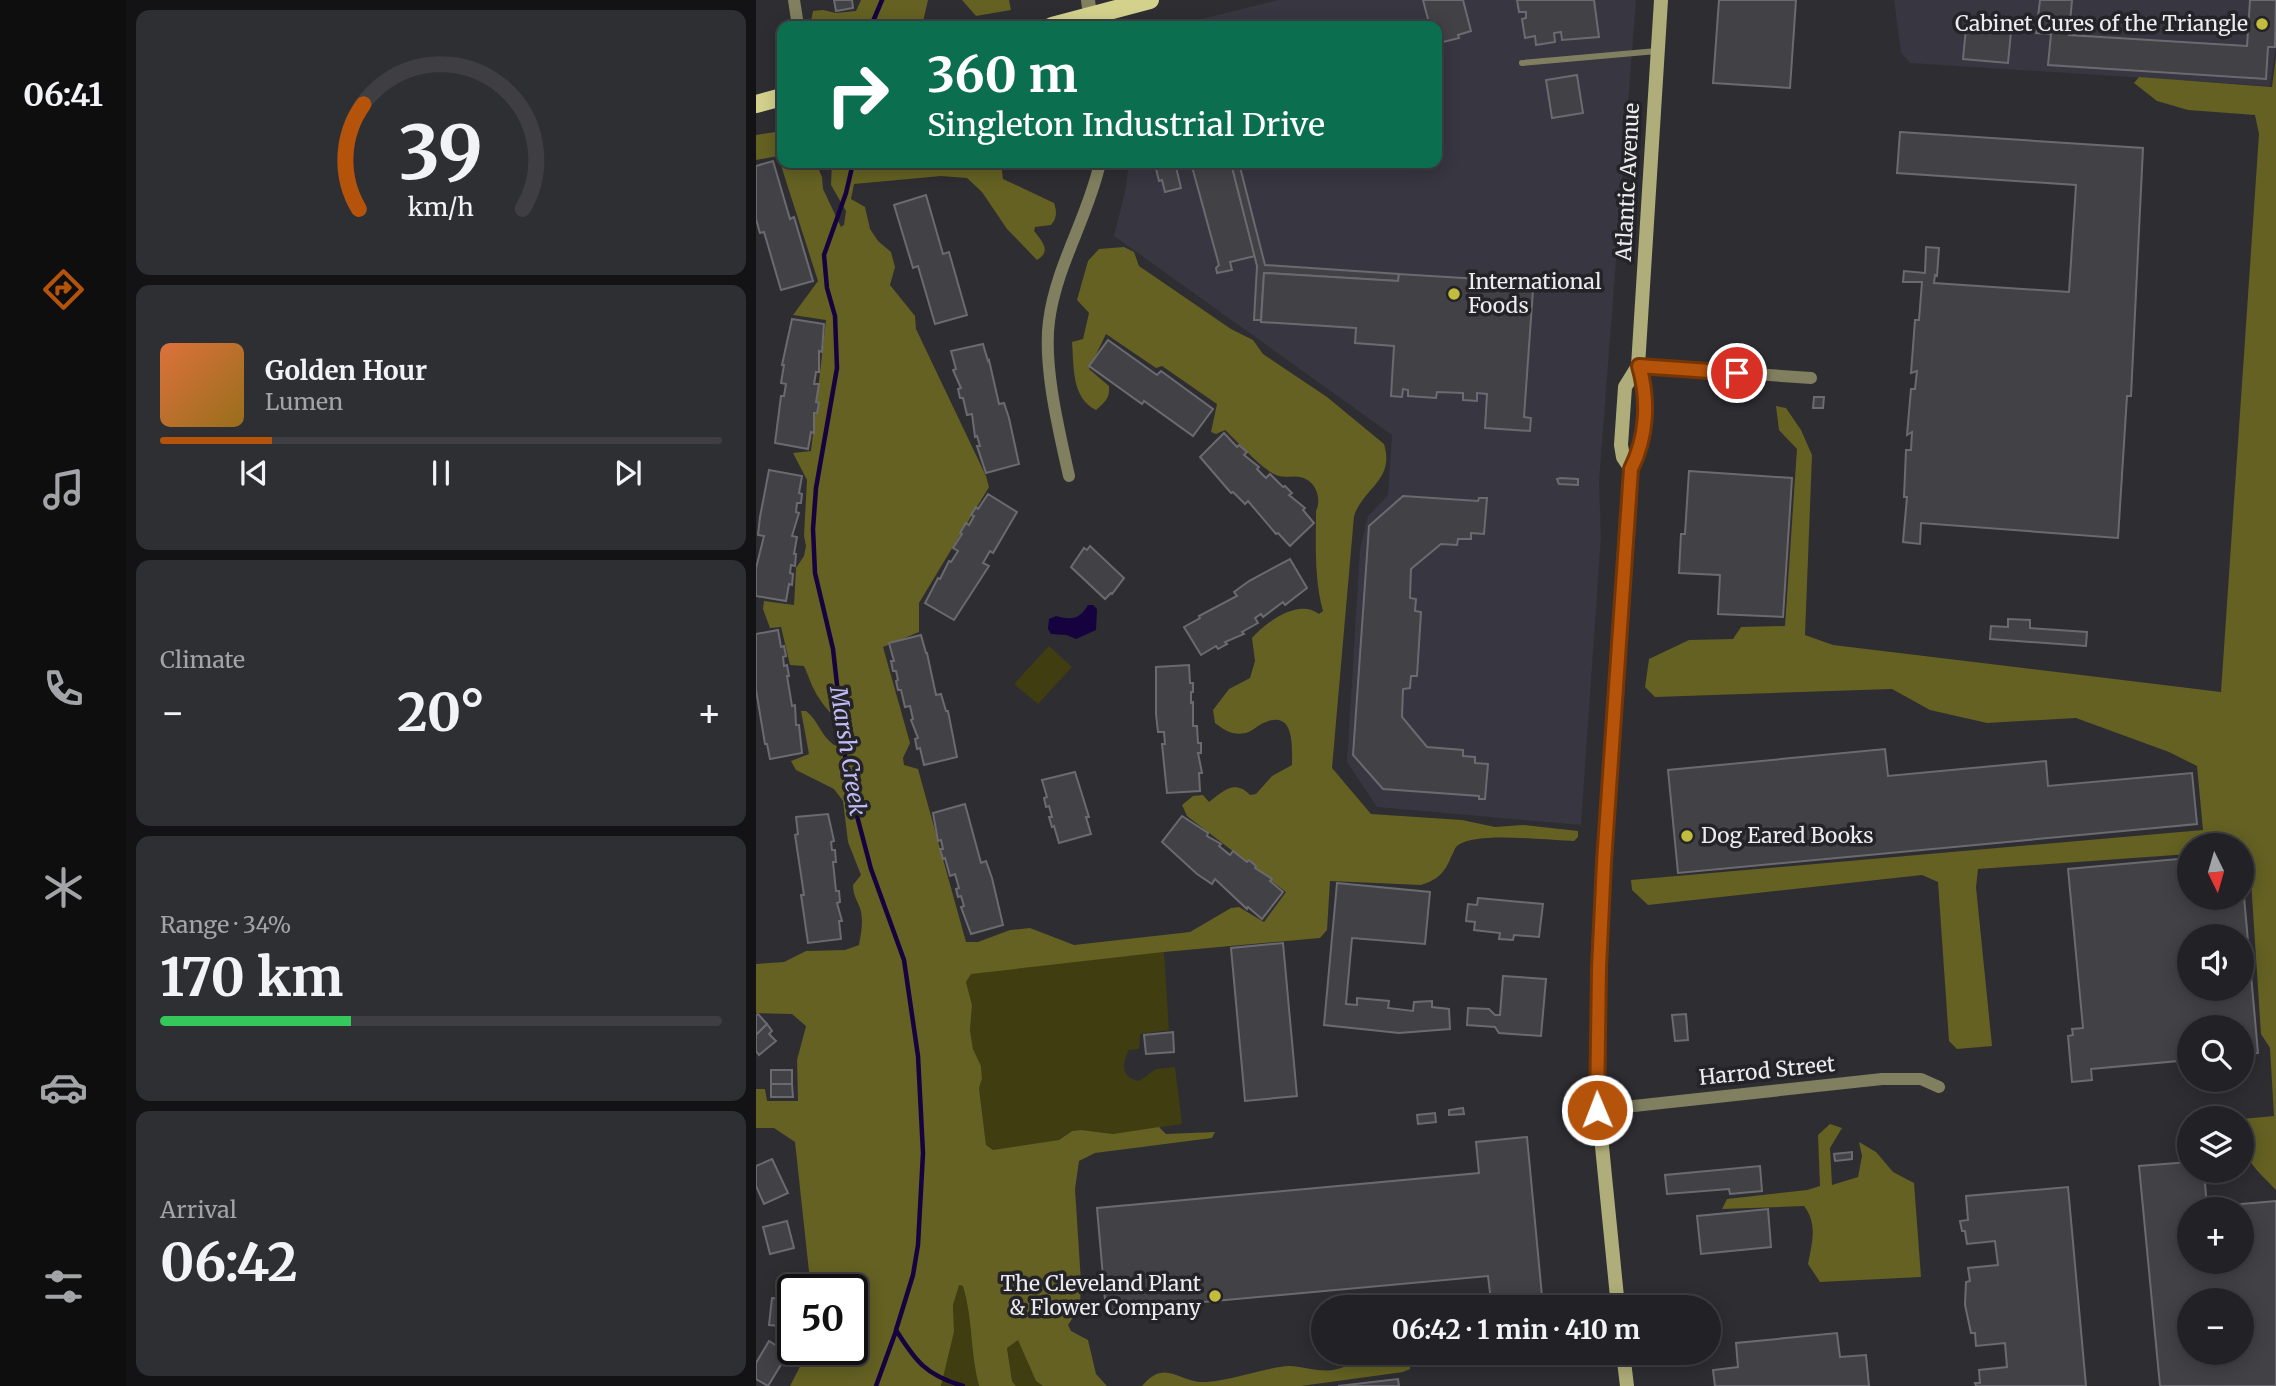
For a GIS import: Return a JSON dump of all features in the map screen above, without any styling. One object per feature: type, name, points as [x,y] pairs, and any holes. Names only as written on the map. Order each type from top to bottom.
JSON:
[{"type":"main road","points":[[1068,21],[1150,0]]},
{"type":"main road","name":"Atlantic Avenue","points":[[1617,1295],[1597,1110],[1603,874],[1631,469],[1642,441],[1646,390],[1639,366],[1661,0]]},
{"type":"main road","points":[[756,104],[777,98]]},
{"type":"main road","name":"Atlantic Avenue","points":[[1631,469],[1623,457],[1621,444],[1625,387],[1639,366]]},
{"type":"main road","points":[[1624,1365],[1627,1386]]},
{"type":"street","points":[[794,0],[797,21]]},
{"type":"street","points":[[1069,476],[1051,374],[1049,322],[1068,253],[1098,168]]},
{"type":"street","points":[[1639,366],[1811,378]]},
{"type":"street","name":"Harrod Street","points":[[1597,1110],[1881,1079],[1921,1079],[1939,1087]]},
{"type":"lane","points":[[1522,63],[1657,51]]},
{"type":"shaded area","points":[[861,0],[928,0],[923,21],[811,21],[813,11],[856,11]]},
{"type":"shaded area","points":[[962,0],[1009,0],[1011,10],[976,16]]},
{"type":"shaded area","points":[[1278,0],[1636,0],[1599,481],[1601,537],[1581,825],[1377,807],[1347,762],[1360,549],[1368,516],[1388,495],[1392,435],[1114,236],[1128,168],[1442,168],[1442,21],[1193,21]]},
{"type":"shaded area","points":[[1894,0],[2276,0],[2276,45],[2270,86],[1910,63],[1901,53]]},
{"type":"shaded area","points":[[2276,57],[2276,1190],[2254,1166],[2254,1118],[2274,1116],[2270,1048],[2261,1034],[2253,910],[2254,833],[2177,833],[2177,855],[1978,869],[1976,887],[1992,1046],[1957,1049],[1949,1041],[1938,882],[1922,875],[1648,905],[1632,890],[1631,880],[2203,830],[2197,766],[2169,752],[2076,718],[1987,723],[1930,710],[1892,689],[1655,697],[1645,687],[1649,659],[1689,640],[1733,639],[1741,627],[1785,626],[1797,449],[1779,430],[1776,406],[1786,408],[1801,430],[1812,455],[1805,635],[1833,645],[2221,692],[2259,134],[2255,115],[2188,110],[2157,101],[2134,83],[2139,77],[2272,87]]},
{"type":"shaded area","points":[[777,132],[777,156],[756,160],[756,135]]},
{"type":"shaded area","points":[[782,168],[818,168],[823,189],[841,227],[844,225],[846,211],[831,185],[832,168],[1002,168],[1003,179],[1054,203],[1056,212],[1051,225],[1035,227],[1034,231],[1045,250],[1037,260],[1007,229],[982,192],[967,178],[941,176],[854,184],[851,199],[865,207],[870,229],[878,241],[891,252],[895,267],[890,285],[915,316],[916,329],[989,487],[919,603],[919,632],[883,647],[910,743],[903,758],[904,765],[918,769],[966,942],[978,942],[1010,930],[1030,928],[1074,945],[1190,932],[1231,908],[1239,907],[1264,922],[1286,892],[1187,816],[1182,805],[1193,796],[1203,795],[1209,802],[1234,787],[1245,790],[1250,795],[1256,794],[1272,776],[1292,765],[1290,733],[1282,721],[1266,722],[1249,732],[1237,734],[1215,723],[1213,710],[1229,689],[1250,678],[1255,661],[1252,638],[1258,632],[1274,619],[1293,610],[1311,610],[1319,614],[1323,611],[1316,561],[1318,496],[1314,486],[1306,479],[1281,476],[1268,471],[1225,430],[1216,434],[1211,432],[1217,404],[1162,366],[1156,368],[1106,334],[1089,369],[1109,386],[1109,394],[1096,410],[1088,405],[1075,380],[1072,342],[1083,339],[1089,313],[1077,300],[1088,261],[1099,249],[1124,247],[1134,252],[1139,266],[1231,329],[1253,340],[1263,354],[1327,397],[1384,444],[1386,456],[1382,475],[1354,516],[1332,768],[1371,814],[1462,820],[1495,827],[1523,825],[1578,831],[1578,837],[1574,841],[1494,838],[1465,842],[1456,847],[1440,875],[1421,885],[1330,881],[1327,930],[1320,938],[971,974],[966,982],[972,1005],[970,1030],[973,1049],[981,1066],[982,1079],[979,1088],[986,1145],[993,1150],[1059,1140],[1072,1131],[1081,1130],[1113,1134],[1159,1127],[1166,1134],[1215,1132],[1212,1138],[1095,1153],[1079,1161],[1075,1189],[1080,1307],[1068,1325],[1071,1331],[1088,1340],[1096,1374],[1107,1386],[1043,1386],[1036,1381],[1018,1340],[1007,1348],[1012,1381],[1016,1386],[979,1386],[966,1298],[963,1286],[959,1285],[953,1305],[954,1332],[941,1386],[790,1386],[801,1365],[868,1365],[868,1274],[809,1274],[795,1142],[774,1128],[756,1128],[756,1089],[765,1089],[767,1101],[798,1101],[797,1060],[806,1026],[792,1014],[756,1013],[756,964],[784,962],[806,951],[845,950],[859,945],[862,922],[853,885],[861,875],[848,842],[843,801],[834,789],[796,770],[791,761],[809,754],[801,711],[810,715],[834,745],[838,744],[837,722],[823,705],[804,666],[790,665],[781,627],[770,628],[763,609],[764,601],[794,605],[796,568],[804,556],[806,546],[804,536],[807,480],[793,453],[811,451],[826,320],[793,315],[818,281]]},
{"type":"shaded area","points":[[1088,605],[1097,609],[1096,630],[1076,639],[1067,635],[1051,634],[1048,629],[1049,619],[1056,616],[1075,618]]},
{"type":"shaded area","points":[[1049,646],[1072,667],[1038,704],[1014,684]]},
{"type":"shaded area","points":[[1164,952],[1169,1030],[1140,1034],[1139,1049],[1129,1050],[1124,1069],[1128,1077],[1139,1081],[1156,1069],[1175,1067],[1182,1124],[1113,1134],[1071,1131],[1059,1140],[993,1151],[986,1146],[979,1088],[982,1079],[981,1066],[973,1049],[970,1030],[972,1005],[966,982],[971,973]]},
{"type":"shaded area","points":[[1830,1124],[1842,1128],[1830,1148],[1832,1185],[1858,1177],[1862,1156],[1859,1142],[1876,1152],[1893,1172],[1914,1183],[1921,1277],[1820,1282],[1808,1264],[1812,1227],[1804,1206],[1722,1209],[1727,1199],[1807,1190],[1820,1186],[1818,1135]]},
{"type":"shaded area","points":[[958,1285],[963,1286],[966,1298],[979,1386],[941,1386],[954,1332],[953,1305]]},
{"type":"shaded area","points":[[1018,1339],[1036,1381],[1043,1386],[1016,1386],[1012,1381],[1007,1348]]},
{"type":"shaded area","points":[[1410,1365],[1410,1369],[1301,1386],[1142,1386],[1158,1373],[1206,1382],[1287,1366],[1333,1370],[1346,1366]]},
{"type":"building","points":[[834,0],[852,0],[853,8],[836,11]]},
{"type":"building","points":[[1423,0],[1463,0],[1471,31],[1458,35],[1459,38],[1442,42],[1442,21],[1428,21]]},
{"type":"building","points":[[1517,0],[1594,0],[1599,37],[1562,40],[1561,32],[1554,33],[1555,42],[1536,45],[1535,36],[1525,38],[1522,19],[1526,18],[1526,12],[1519,12]]},
{"type":"building","points":[[1719,0],[1796,0],[1790,88],[1713,83]]},
{"type":"building","points":[[2040,0],[2072,0],[2069,35],[2247,46],[2250,0],[2276,0],[2275,47],[2268,47],[2266,79],[2048,65],[2051,34],[2036,33]]},
{"type":"building","points":[[1966,28],[2011,32],[2008,63],[1963,59]]},
{"type":"building","points":[[1577,75],[1583,113],[1552,118],[1546,80]]},
{"type":"building","points":[[1900,132],[2143,148],[2131,396],[2127,396],[2118,538],[1921,523],[1920,544],[1903,542],[1907,497],[1904,497],[1906,450],[1911,450],[1912,432],[1907,435],[1911,389],[1915,389],[1917,371],[1911,373],[1915,320],[1919,320],[1922,282],[1903,282],[1904,271],[1925,273],[1926,247],[1939,248],[1934,283],[2069,292],[2076,185],[1897,173]]},
{"type":"building","points":[[773,161],[790,219],[794,217],[813,281],[781,290],[764,232],[760,233],[756,219],[756,166]]},
{"type":"building","points":[[1176,168],[1181,188],[1165,192],[1156,169]]},
{"type":"building","points":[[1192,168],[1232,168],[1255,256],[1230,262],[1232,270],[1217,273],[1216,268],[1219,265]]},
{"type":"building","points":[[1232,168],[1240,168],[1265,265],[1399,274],[1398,281],[1264,273],[1261,320],[1254,320],[1257,266]]},
{"type":"building","points":[[926,195],[943,254],[949,252],[967,315],[935,324],[918,266],[913,268],[894,205]]},
{"type":"building","points":[[1264,273],[1398,281],[1399,274],[1495,280],[1495,288],[1533,290],[1524,417],[1531,418],[1530,431],[1485,428],[1487,394],[1477,393],[1477,401],[1463,400],[1463,393],[1437,392],[1436,398],[1408,396],[1408,390],[1403,389],[1402,397],[1391,396],[1394,346],[1355,343],[1356,328],[1261,322]]},
{"type":"building","points":[[792,319],[824,324],[822,352],[819,351],[819,372],[816,372],[814,384],[819,384],[816,402],[819,403],[817,413],[814,413],[814,433],[811,432],[808,449],[775,443],[781,396],[784,396],[786,384],[781,383],[782,365]]},
{"type":"building","points":[[1108,340],[1157,375],[1161,371],[1213,409],[1193,436],[1089,366]]},
{"type":"building","points":[[983,344],[999,404],[1004,403],[1009,418],[1019,464],[986,473],[977,446],[980,446],[977,436],[975,437],[972,414],[967,415],[963,398],[960,398],[958,389],[961,388],[953,370],[956,369],[951,351]]},
{"type":"building","points":[[1814,397],[1824,397],[1823,408],[1813,408]]},
{"type":"building","points":[[1224,433],[1237,447],[1239,445],[1247,452],[1244,455],[1259,467],[1257,469],[1266,478],[1270,474],[1292,493],[1289,495],[1305,508],[1303,510],[1314,523],[1290,546],[1248,501],[1245,504],[1231,493],[1200,457]]},
{"type":"building","points":[[769,470],[802,476],[799,493],[802,494],[801,503],[797,503],[796,512],[799,513],[792,536],[797,537],[795,566],[791,565],[792,585],[789,584],[786,601],[756,596],[756,568],[764,536],[758,535]]},
{"type":"building","points":[[1689,471],[1792,478],[1783,617],[1718,614],[1720,575],[1679,573],[1681,534],[1685,534]]},
{"type":"building","points":[[1557,479],[1578,479],[1578,485],[1559,484]]},
{"type":"building","points":[[988,494],[1017,512],[993,553],[990,551],[983,563],[989,566],[954,620],[925,603],[938,578],[940,579],[949,561],[951,562],[958,551],[953,548],[962,534],[960,533],[966,523],[969,525],[974,516],[971,515]]},
{"type":"building","points":[[1403,496],[1478,501],[1479,498],[1487,498],[1484,534],[1471,533],[1471,539],[1458,539],[1457,545],[1441,544],[1411,569],[1410,598],[1416,599],[1415,611],[1421,612],[1417,676],[1411,676],[1410,688],[1403,689],[1402,717],[1427,747],[1463,750],[1463,756],[1475,757],[1475,763],[1488,764],[1485,799],[1479,799],[1479,796],[1383,789],[1353,755],[1369,526]]},
{"type":"building","points":[[1090,546],[1124,578],[1105,599],[1071,567],[1084,548],[1087,550]]},
{"type":"building","points":[[1290,559],[1307,588],[1285,605],[1283,602],[1263,617],[1261,614],[1255,618],[1258,623],[1242,632],[1244,634],[1201,655],[1184,627],[1237,596],[1234,592],[1249,581]]},
{"type":"building","points":[[2008,619],[2030,620],[2030,628],[2087,632],[2086,646],[1990,639],[1991,626],[2008,627]]},
{"type":"building","points":[[778,630],[781,647],[784,646],[786,656],[783,657],[784,666],[787,665],[802,753],[770,759],[756,690],[756,634]]},
{"type":"building","points":[[921,635],[936,695],[941,694],[948,711],[957,757],[924,765],[920,748],[917,749],[915,739],[918,738],[911,720],[910,706],[905,707],[901,690],[898,690],[889,643]]},
{"type":"building","points":[[1189,665],[1190,683],[1193,683],[1193,726],[1197,726],[1198,743],[1201,743],[1201,753],[1198,753],[1202,773],[1199,773],[1200,791],[1167,793],[1162,744],[1165,744],[1164,732],[1158,732],[1156,714],[1156,667]]},
{"type":"building","points":[[1885,749],[1888,776],[2046,761],[2048,786],[2192,773],[2197,824],[1678,873],[1668,770]]},
{"type":"building","points":[[1075,772],[1089,817],[1086,817],[1091,834],[1059,843],[1049,817],[1052,817],[1049,806],[1046,807],[1044,798],[1047,797],[1042,780]]},
{"type":"building","points":[[965,804],[981,863],[986,861],[992,878],[1003,925],[971,934],[961,907],[964,906],[961,896],[958,897],[956,889],[959,888],[955,874],[950,876],[945,858],[943,859],[940,849],[943,849],[941,840],[938,841],[933,813]]},
{"type":"building","points":[[828,814],[834,841],[831,842],[832,850],[835,850],[836,862],[833,862],[836,891],[839,891],[840,902],[837,903],[842,921],[839,921],[841,939],[808,943],[795,835],[798,834],[796,817]]},
{"type":"building","points":[[1182,816],[1208,833],[1207,836],[1221,844],[1219,846],[1230,855],[1233,851],[1247,862],[1249,860],[1283,892],[1262,919],[1248,907],[1247,909],[1215,879],[1212,884],[1197,874],[1162,842]]},
{"type":"building","points":[[2177,859],[2177,910],[2245,910],[2246,924],[2177,924],[2177,1001],[2253,1001],[2258,1053],[2254,1054],[2254,1015],[2177,1015],[2177,1061],[2091,1069],[2092,1080],[2072,1082],[2068,1036],[2073,1035],[2072,1029],[2083,1028],[2068,869]]},
{"type":"building","points":[[1337,883],[1430,892],[1425,944],[1352,938],[1346,1004],[1357,1005],[1357,998],[1389,1001],[1388,1008],[1413,1011],[1414,1002],[1432,1001],[1432,1007],[1449,1009],[1450,1029],[1399,1033],[1324,1025]]},
{"type":"building","points":[[1478,898],[1543,904],[1539,937],[1514,935],[1513,940],[1499,939],[1500,933],[1474,930],[1475,922],[1466,921],[1468,904],[1477,905]]},
{"type":"building","points":[[1283,943],[1297,1096],[1245,1101],[1231,948]]},
{"type":"building","points":[[1503,976],[1546,979],[1541,1036],[1499,1033],[1495,1027],[1467,1025],[1468,1008],[1489,1009],[1495,1015],[1500,1015]]},
{"type":"building","points":[[1686,1014],[1688,1040],[1675,1041],[1672,1015]]},
{"type":"building","points":[[756,1015],[767,1024],[756,1035]]},
{"type":"building","points":[[767,1024],[772,1031],[769,1034],[776,1041],[759,1055],[756,1051],[756,1035]]},
{"type":"building","points":[[1173,1032],[1174,1052],[1146,1054],[1144,1035]]},
{"type":"building","points":[[771,1070],[792,1070],[792,1084],[771,1084]]},
{"type":"building","points":[[771,1084],[792,1084],[793,1097],[771,1097]]},
{"type":"building","points":[[1463,1108],[1464,1114],[1449,1115],[1449,1110]]},
{"type":"building","points":[[1435,1113],[1436,1122],[1418,1124],[1417,1115]]},
{"type":"building","points":[[1527,1137],[1542,1295],[1490,1295],[1488,1276],[1106,1311],[1097,1208],[1479,1173],[1476,1142]]},
{"type":"building","points":[[1852,1152],[1852,1159],[1835,1161],[1834,1154]]},
{"type":"building","points":[[772,1159],[788,1193],[764,1204],[756,1186],[756,1166]]},
{"type":"building","points":[[2177,1163],[2177,1183],[2205,1183],[2206,1197],[2177,1197],[2177,1274],[2254,1274],[2254,1203],[2276,1201],[2276,1386],[2160,1386],[2139,1166]]},
{"type":"building","points":[[1760,1166],[1762,1191],[1730,1194],[1729,1189],[1667,1194],[1665,1175]]},
{"type":"building","points":[[2068,1187],[2086,1386],[1976,1386],[1975,1383],[1980,1383],[1979,1370],[2007,1367],[2005,1343],[1976,1346],[1975,1333],[1971,1333],[1965,1305],[1966,1282],[1970,1281],[1968,1268],[1998,1265],[1995,1241],[1967,1244],[1960,1221],[1968,1220],[1966,1196]]},
{"type":"building","points":[[1768,1209],[1771,1247],[1701,1254],[1697,1216]]},
{"type":"building","points":[[787,1221],[794,1248],[770,1254],[763,1227]]},
{"type":"building","points":[[772,1298],[777,1298],[777,1326],[769,1325]]},
{"type":"building","points":[[1837,1333],[1840,1357],[1866,1355],[1869,1386],[1715,1386],[1713,1370],[1738,1367],[1736,1343]]},
{"type":"building","points":[[769,1341],[777,1346],[777,1365],[781,1365],[768,1386],[756,1379],[756,1363]]},
{"type":"building","points":[[1398,1379],[1399,1386],[1338,1386]]},
{"type":"waterway","name":"Marsh Creek","points":[[873,21],[882,0]]},
{"type":"waterway","name":"Marsh Creek","points":[[852,168],[824,255],[827,288],[835,316],[837,368],[816,488],[813,529],[815,573],[833,649],[848,782],[871,869],[904,960],[918,1056],[923,1153],[918,1245],[913,1275],[896,1330],[923,1366],[940,1377],[963,1386]]},
{"type":"waterway","points":[[876,1386],[896,1331]]},
{"type":"place","name":"Cabinet Cures of the Triangle","points":[[2262,24]]},
{"type":"place","name":"International Foods","points":[[1454,294]]},
{"type":"place","name":"Dog Eared Books","points":[[1687,836]]},
{"type":"place","name":"The Cleveland Plant & Flower Company","points":[[1215,1296]]},
{"type":"route","points":[[1597,1110],[1600,947],[1615,671],[1631,469],[1642,441],[1646,390],[1639,366],[1737,373]]}]
